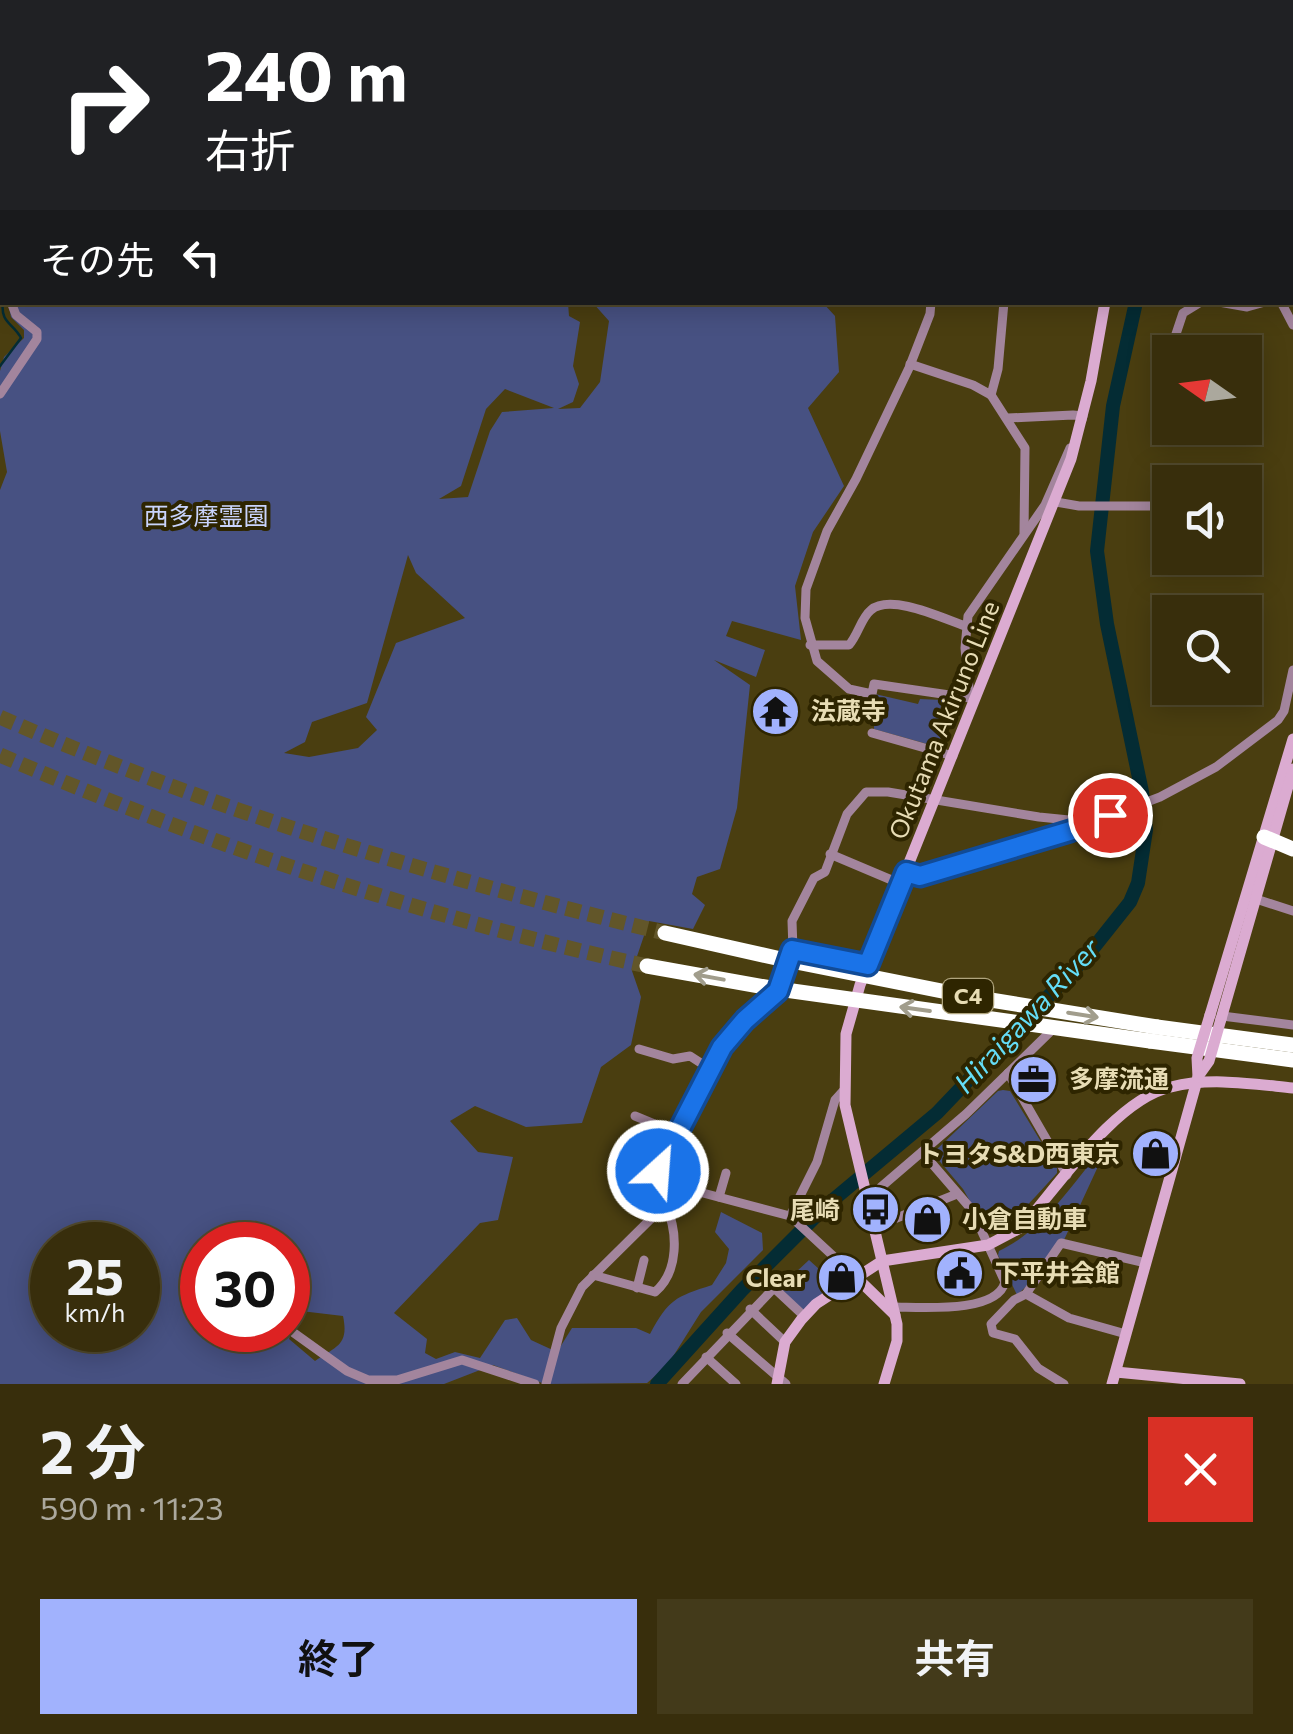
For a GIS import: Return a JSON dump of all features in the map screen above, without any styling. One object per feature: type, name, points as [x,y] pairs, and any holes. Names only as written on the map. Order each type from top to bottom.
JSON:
[{"type":"highway","points":[[1270,838],[1293,840]]},
{"type":"highway","points":[[1270,838],[1293,849]]},
{"type":"highway","name":"C4","points":[[665,933],[1293,1060]]},
{"type":"highway","name":"C4","points":[[647,966],[771,988],[1153,1034],[1293,1045]]},
{"type":"main road","name":"Okutama Akiruno Line","points":[[874,1227],[844,1090],[843,1063],[850,1019],[972,700],[1056,502],[1084,416],[1104,305]]},
{"type":"main road","points":[[1218,1017],[1256,899],[1293,739]]},
{"type":"main road","points":[[1240,1384],[1114,1378],[1197,1079],[1209,1061],[1270,838],[1290,793],[1293,769]]},
{"type":"main road","points":[[780,1382],[785,1342],[816,1304],[882,1261],[988,1246],[1022,1227],[1131,1106],[1157,1091],[1197,1079],[1293,1088]]},
{"type":"main road","points":[[874,1227],[898,1341],[884,1384]]},
{"type":"main road","points":[[858,1279],[894,1311]]},
{"type":"street","points":[[0,394],[38,332],[16,315],[13,305]]},
{"type":"street","points":[[931,305],[910,364],[813,565],[804,606],[810,646],[827,673],[849,689],[872,694],[874,684],[972,700],[965,626],[972,608],[1045,505],[1084,416],[1008,418]]},
{"type":"street","points":[[1003,305],[998,369],[990,395],[994,406],[1008,418],[1026,456],[1022,476],[1024,536]]},
{"type":"street","points":[[1176,335],[1183,312],[1196,305]]},
{"type":"street","points":[[910,364],[973,385],[990,395]]},
{"type":"street","points":[[1056,502],[1152,506]]},
{"type":"street","points":[[810,646],[850,644],[876,607],[901,604],[965,626]]},
{"type":"street","points":[[830,854],[904,878],[920,876],[1070,831],[1156,799],[1216,767],[1262,735],[1284,712],[1293,670]]},
{"type":"street","points":[[872,734],[952,756]]},
{"type":"street","points":[[858,1279],[791,1216],[703,1192],[678,1192],[658,1171],[676,1133],[728,1039],[778,991],[792,922],[814,878],[824,872],[847,814],[866,792],[1089,822]]},
{"type":"street","points":[[1256,899],[1293,911]]},
{"type":"street","points":[[787,955],[868,965]]},
{"type":"street","points":[[1218,1017],[1293,1024]]},
{"type":"street","points":[[882,1187],[1051,1032]]},
{"type":"street","points":[[639,1050],[673,1058],[690,1056],[710,1070]]},
{"type":"street","points":[[1008,1073],[1067,1175]]},
{"type":"street","points":[[791,1216],[817,1162],[835,1100],[844,1090]]},
{"type":"street","points":[[635,1116],[676,1133]]},
{"type":"street","points":[[894,1311],[967,1305],[1000,1294],[1005,1282],[972,1210],[922,1152]]},
{"type":"street","points":[[719,1198],[726,1173]]},
{"type":"street","points":[[546,1384],[561,1328],[582,1287],[678,1192]]},
{"type":"street","points":[[874,1227],[957,1194]]},
{"type":"street","points":[[593,1275],[655,1292],[666,1283],[674,1255],[673,1222],[666,1206]]},
{"type":"street","points":[[1064,1384],[1038,1368],[1015,1340],[990,1330],[991,1324],[1014,1300],[1026,1294],[1061,1243],[1146,1263]]},
{"type":"street","points":[[637,1288],[644,1260]]},
{"type":"street","points":[[685,1383],[774,1288],[804,1316]]},
{"type":"street","points":[[1026,1294],[1069,1318],[1126,1334]]},
{"type":"street","points":[[750,1310],[785,1342]]},
{"type":"street","points":[[727,1334],[780,1382]]},
{"type":"street","points":[[310,1344],[368,1380],[397,1380],[462,1360],[535,1384]]},
{"type":"street","points":[[706,1357],[736,1384]]},
{"type":"green space","name":"西多摩霊園","points":[[8,305],[568,305],[569,316],[580,322],[573,366],[579,384],[573,402],[558,409],[580,408],[600,382],[609,321],[595,305],[825,305],[835,316],[839,372],[808,408],[844,486],[813,532],[795,586],[801,640],[732,621],[726,636],[765,650],[756,677],[714,660],[750,685],[737,808],[720,869],[697,877],[692,894],[705,905],[693,929],[649,921],[632,971],[641,997],[631,1045],[601,1067],[582,1123],[526,1127],[475,1106],[450,1121],[478,1152],[513,1157],[498,1220],[480,1223],[394,1313],[427,1339],[425,1353],[436,1359],[455,1352],[480,1358],[505,1320],[517,1318],[531,1340],[557,1352],[572,1328],[636,1328],[650,1334],[674,1301],[712,1285],[726,1263],[729,1249],[715,1232],[721,1212],[762,1233],[763,1250],[701,1312],[667,1366],[647,1383],[545,1384],[493,1365],[444,1384],[0,1384],[0,490],[7,472],[0,431],[0,371],[4,357],[24,338],[24,330],[11,317]],"holes":[[[505,389],[554,408],[502,412],[490,431],[468,497],[439,499],[461,486],[486,409]],[[408,555],[416,573],[465,618],[396,643],[366,717],[377,730],[358,748],[309,757],[284,753],[305,742],[312,722],[367,703]]]},
{"type":"green space","points":[[875,694],[918,704],[920,699],[942,700],[940,711],[947,713],[938,747],[874,729]]},
{"type":"green space","points":[[1003,1090],[1010,1091],[1057,1173],[1018,1214],[992,1234],[963,1189],[936,1157],[936,1150]]},
{"type":"green space","points":[[1105,1145],[1064,1240],[1059,1239],[1032,1281],[1017,1295],[999,1251],[1044,1218]]},
{"type":"green space","points":[[809,1260],[839,1287],[801,1311],[780,1287]]},
{"type":"waterway","points":[[0,366],[21,338],[5,319],[3,305]]},
{"type":"waterway","name":"Hiraigawa River","points":[[657,1384],[742,1290],[827,1205],[937,1113],[1087,956],[1130,902],[1138,883],[1146,830],[1097,551],[1113,406],[1135,305]]},
{"type":"tunnel","points":[[0,717],[162,783],[328,840],[665,933]]},
{"type":"tunnel","points":[[0,755],[158,819],[319,876],[482,925],[647,966]]},
{"type":"place","name":"法蔵寺","points":[[776,711]]},
{"type":"place","name":"多摩流通","points":[[1034,1079]]},
{"type":"place","name":"トヨタS&D西東京","points":[[1155,1154]]},
{"type":"place","name":"尾崎","points":[[875,1210]]},
{"type":"place","name":"小倉自動車","points":[[927,1219]]},
{"type":"place","name":"下平井会館","points":[[960,1273]]},
{"type":"place","name":"Clear","points":[[841,1278]]},
{"type":"route","points":[[658,1171],[722,1047],[778,991],[792,950],[868,965],[906,872],[920,876],[1070,831],[1110,815]]}]
